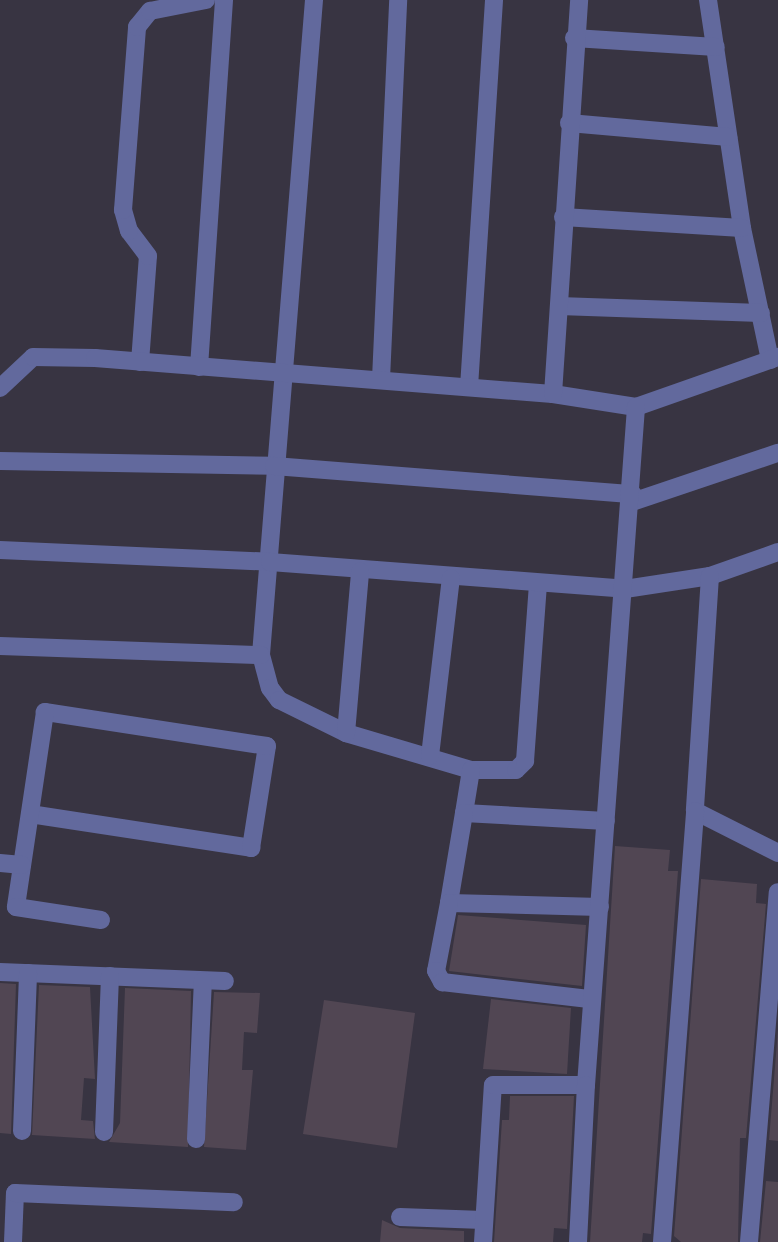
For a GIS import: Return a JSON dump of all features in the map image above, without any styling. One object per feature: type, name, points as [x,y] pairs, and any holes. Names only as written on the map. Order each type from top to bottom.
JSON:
[{"type":"street","points":[[140,362],[148,256],[129,231],[123,210],[137,27],[150,11],[206,0]]},
{"type":"street","points":[[199,367],[224,0]]},
{"type":"street","points":[[314,0],[288,374],[274,466],[270,562],[261,656],[274,695],[346,733],[471,770],[516,770],[526,761],[538,586]]},
{"type":"street","points":[[381,379],[398,0]]},
{"type":"street","points":[[469,387],[494,0]]},
{"type":"street","points":[[553,394],[574,38],[579,0]]},
{"type":"street","points":[[0,387],[37,356],[381,379],[553,394],[636,407],[774,359],[742,228],[708,0]]},
{"type":"street","points":[[574,38],[716,47]]},
{"type":"street","points":[[569,123],[728,137]]},
{"type":"street","points":[[563,217],[742,228]]},
{"type":"street","points":[[558,306],[761,313]]},
{"type":"street","points":[[578,1242],[589,999],[600,907],[632,498],[636,407]]},
{"type":"street","points":[[0,461],[274,466],[632,498],[778,453]]},
{"type":"street","points":[[0,550],[270,562],[538,586],[625,589],[710,576],[778,552]]},
{"type":"street","points":[[346,733],[360,572]]},
{"type":"street","points":[[662,1242],[710,576]]},
{"type":"street","points":[[430,756],[451,578]]},
{"type":"street","points":[[0,646],[261,656]]},
{"type":"street","points":[[30,814],[251,848],[267,746],[45,712],[16,907],[101,920]]},
{"type":"street","points":[[471,770],[436,971],[442,982],[589,999]]},
{"type":"street","points":[[695,811],[778,853]]},
{"type":"street","points":[[464,813],[606,821]]},
{"type":"street","points":[[0,863],[22,865]]},
{"type":"street","points":[[749,1242],[778,892]]},
{"type":"street","points":[[449,902],[600,907]]},
{"type":"street","points":[[0,972],[225,981]]},
{"type":"street","points":[[22,1131],[28,973]]},
{"type":"street","points":[[104,1132],[110,976]]},
{"type":"street","points":[[196,1139],[203,981]]},
{"type":"street","points":[[483,1242],[493,1085],[586,1086]]},
{"type":"street","points":[[13,1242],[8,1193],[234,1202]]},
{"type":"street","points":[[400,1217],[483,1220]]},
{"type":"building","points":[[615,846],[670,850],[668,871],[678,871],[651,1234],[643,1233],[642,1242],[590,1242]]},
{"type":"building","points":[[701,879],[757,884],[756,903],[766,904],[746,1138],[740,1138],[738,1242],[681,1242],[674,1236]]},
{"type":"building","points":[[458,915],[586,925],[582,986],[449,971]]},
{"type":"building","points":[[0,983],[16,984],[11,1134],[0,1133]]},
{"type":"building","points":[[39,985],[90,987],[95,1079],[84,1078],[81,1120],[93,1121],[95,1139],[32,1135]]},
{"type":"building","points":[[125,988],[191,991],[188,1147],[109,1142],[120,1123]]},
{"type":"building","points":[[214,992],[260,993],[257,1033],[244,1032],[242,1070],[253,1070],[246,1150],[204,1147]]},
{"type":"building","points":[[491,999],[571,1008],[567,1074],[483,1069]]},
{"type":"building","points":[[324,1000],[415,1013],[397,1148],[303,1134]]},
{"type":"building","points":[[778,1030],[778,1141],[769,1140]]},
{"type":"building","points":[[510,1096],[574,1096],[567,1229],[554,1228],[553,1242],[494,1242],[502,1120],[509,1120]]},
{"type":"building","points":[[766,1181],[778,1182],[778,1242],[760,1242]]},
{"type":"building","points":[[382,1220],[400,1228],[464,1231],[464,1242],[380,1242]]}]
